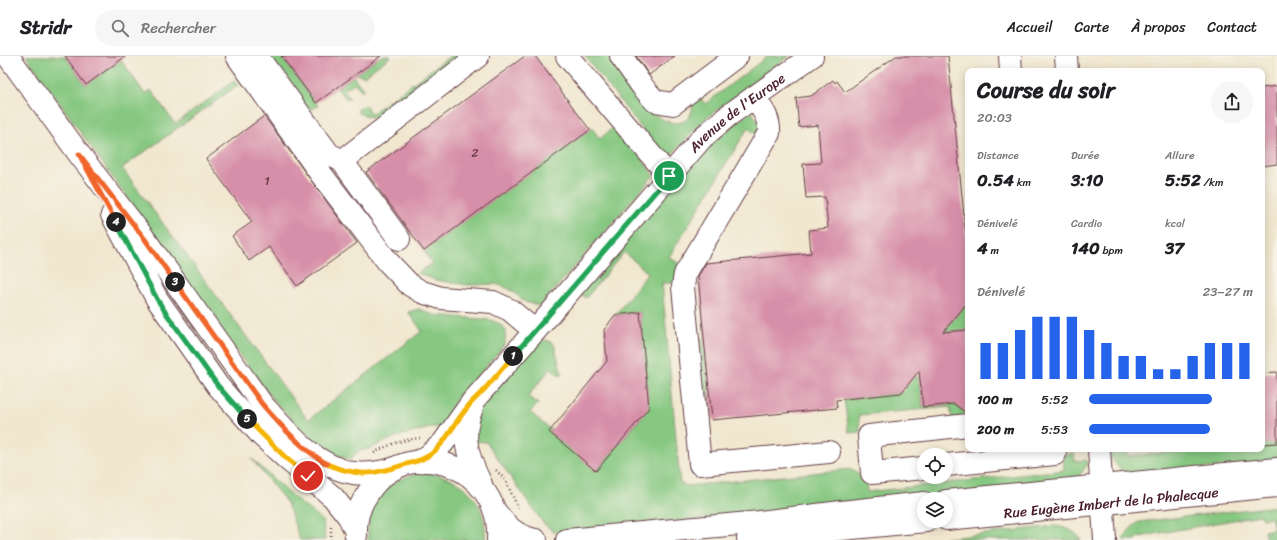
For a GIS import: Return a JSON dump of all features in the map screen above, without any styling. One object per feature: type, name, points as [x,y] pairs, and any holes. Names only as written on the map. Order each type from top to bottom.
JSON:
[{"type":"street","points":[[8,56],[79,154],[144,238],[262,404],[278,422],[310,452],[326,463],[340,470],[353,473],[366,474],[418,462],[441,463],[455,467],[468,475],[485,491]]},
{"type":"street","points":[[237,56],[318,170],[388,262],[410,285],[422,292],[441,298],[493,302],[510,310],[535,331]]},
{"type":"street","points":[[257,56],[329,154],[342,161],[399,238]]},
{"type":"street","points":[[342,161],[478,56]]},
{"type":"street","points":[[567,56],[669,176]]},
{"type":"street","points":[[621,56],[642,86],[655,101],[673,104],[737,56]]},
{"type":"street","name":"Avenue de l'Europe","points":[[418,462],[428,456],[443,443],[465,410],[710,131],[729,115],[812,56]]},
{"type":"street","points":[[1010,56],[1011,68]]},
{"type":"street","points":[[1066,56],[1067,68]]},
{"type":"street","points":[[754,97],[768,118],[770,125],[769,133],[685,274],[683,287],[700,464],[829,452]]},
{"type":"street","points":[[79,154],[157,299],[218,386],[262,436],[333,497],[349,517],[356,536]]},
{"type":"street","name":"Avenue de l'Europe","points":[[481,393],[468,418],[466,430],[468,454],[473,469],[495,511]]},
{"type":"street","points":[[917,469],[872,473],[869,436],[965,425]]},
{"type":"street","points":[[953,464],[1056,454],[1056,452]]},
{"type":"street","points":[[1099,452],[1105,540]]},
{"type":"street","points":[[356,536],[358,514],[365,498],[372,487],[382,477],[396,468]]},
{"type":"street","name":"Rue Eugène Imbert de la Phalecque","points":[[953,518],[1277,469]]},
{"type":"street","name":"Rue Eugène Imbert de la Phalecque","points":[[953,501],[1277,486]]},
{"type":"street","points":[[567,540],[760,522],[917,505]]},
{"type":"street","points":[[495,511],[498,526],[498,540]]},
{"type":"street","points":[[495,511],[505,525],[512,531],[536,540]]},
{"type":"street","points":[[729,540],[917,522]]},
{"type":"green space","points":[[26,56],[65,56],[86,85],[121,60],[145,94],[151,90],[175,124],[234,81],[238,85],[122,168],[308,420],[422,331],[408,312],[419,309],[434,315],[491,320],[500,324],[506,330],[505,344],[454,405],[442,428],[434,427],[396,437],[369,449],[360,451],[354,455],[351,460],[320,449],[277,404],[248,367]]},
{"type":"green space","points":[[268,56],[281,56],[318,106],[311,109],[305,107]]},
{"type":"green space","points":[[381,56],[391,56],[364,76],[356,74]]},
{"type":"green space","points":[[450,56],[457,56],[454,60],[377,117],[371,117],[358,113],[358,109],[365,105],[371,114]]},
{"type":"green space","points":[[585,56],[612,56],[657,116],[661,119],[677,123],[686,120],[690,116],[692,100],[698,94],[705,104],[768,56],[789,56],[706,118],[668,158],[664,157]]},
{"type":"green space","points":[[353,76],[363,89],[362,91],[354,83],[344,90],[350,99],[346,99],[337,88]]},
{"type":"green space","points":[[751,111],[759,123],[757,135],[748,128],[669,257],[680,264],[675,283],[662,283],[680,483],[687,486],[851,469],[866,480],[867,492],[939,484],[953,484],[953,482],[1064,470],[1063,455],[1074,453],[1075,461],[1086,460],[1087,465],[1074,483],[953,495],[953,492],[917,492],[917,498],[554,532],[543,523],[486,442],[471,441],[479,409],[538,341],[546,340],[554,344],[562,374],[560,376],[551,368],[528,396],[538,404],[530,412],[551,430],[549,432],[597,471],[649,408],[640,312],[615,315],[648,273],[624,252],[586,298],[579,293],[705,148]]},
{"type":"green space","points":[[616,125],[654,175],[540,306],[525,302],[507,288],[496,284],[470,285],[454,283],[435,280],[418,273],[432,263],[424,251],[592,128],[600,139]]},
{"type":"green space","points":[[965,306],[965,330],[943,332]]},
{"type":"green space","points":[[704,338],[711,412],[698,411],[692,340]]},
{"type":"green space","points":[[911,371],[920,379],[923,407],[954,404],[963,411],[965,411],[965,417],[952,418],[950,407],[859,415],[860,432],[849,433],[844,399],[901,393],[906,387],[905,378]]},
{"type":"green space","points":[[1277,443],[1277,461],[1129,476],[1116,464],[1108,452],[1127,452],[1128,456],[1173,452],[1265,452],[1265,444]]},
{"type":"green space","points":[[251,458],[292,496],[323,521],[325,540],[300,540],[287,503]]},
{"type":"green space","points":[[423,473],[449,478],[460,484],[469,492],[477,502],[482,513],[485,526],[485,540],[368,540],[368,527],[371,515],[381,494],[399,480]]},
{"type":"green space","points":[[1277,506],[1277,540],[1266,540],[1264,531],[1274,529],[1271,517],[1262,519],[1261,515],[1138,537],[1136,540],[1123,540],[1134,525],[1139,522]]},
{"type":"green space","points":[[1055,526],[1070,530],[1081,540],[932,540]]},
{"type":"building","points":[[65,56],[126,56],[86,85]]},
{"type":"building","points":[[281,56],[381,56],[316,103]]},
{"type":"building","points":[[525,56],[535,56],[590,130],[424,251],[366,172]]},
{"type":"building","points":[[636,56],[675,56],[649,75]]},
{"type":"building","points":[[896,56],[948,56],[965,226],[965,306],[943,332],[965,330],[965,412],[954,404],[923,407],[919,371],[901,393],[836,400],[837,408],[712,420],[698,276],[706,263],[811,253],[809,230],[828,228],[825,197],[806,198],[803,164],[821,163],[818,125],[799,127],[796,98],[811,96],[833,80],[835,83],[837,81],[845,92]]},
{"type":"building","points":[[1277,86],[1277,164],[1265,166],[1265,88]]},
{"type":"building","points":[[264,116],[357,243],[297,286],[269,247],[249,261],[232,236],[252,222],[206,159]]},
{"type":"building","points":[[640,312],[649,408],[596,471],[549,432],[607,361],[604,330],[615,315]]},
{"type":"building","points":[[1277,372],[1277,443],[1265,444],[1265,373]]},
{"type":"route","points":[[308,476],[262,436],[218,386],[200,362],[157,299],[79,154],[144,238],[262,404],[278,422],[310,452],[326,463],[340,470],[366,474],[418,462],[428,456],[443,443],[465,410],[669,176]]}]
